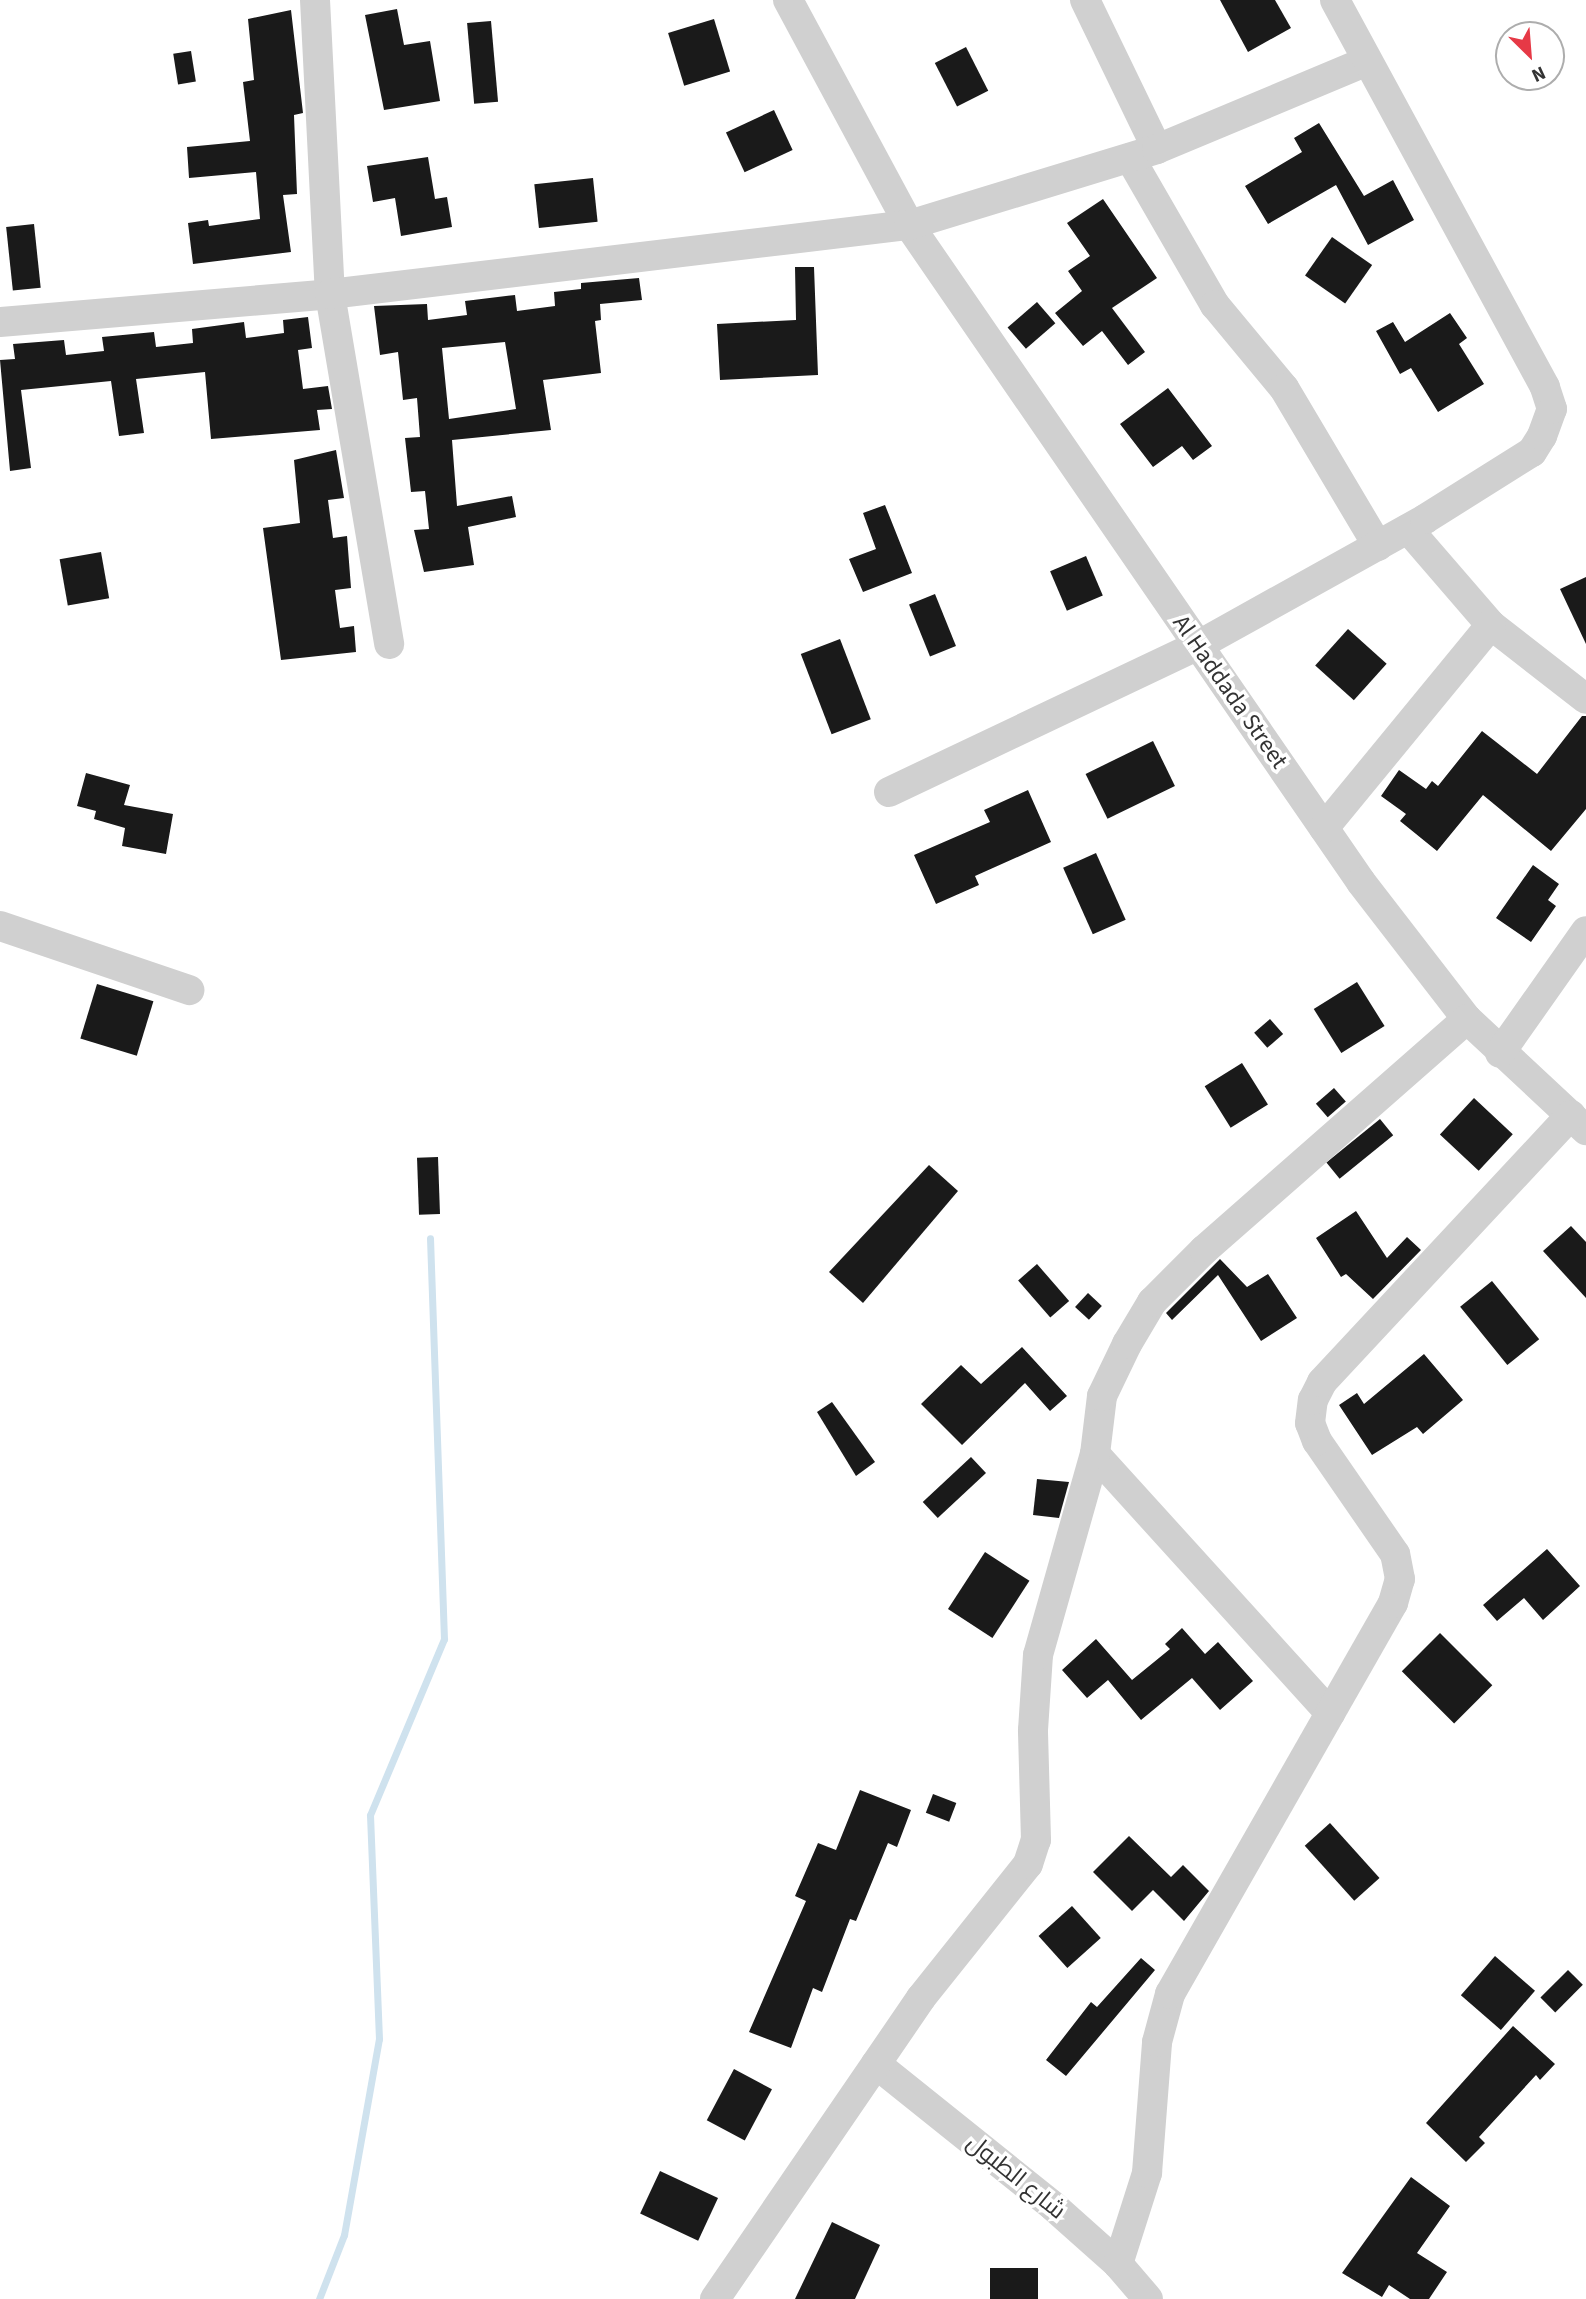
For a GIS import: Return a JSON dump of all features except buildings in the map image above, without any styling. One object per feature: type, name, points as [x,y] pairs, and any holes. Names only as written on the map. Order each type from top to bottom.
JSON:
[{"type":"street","points":[[315,0],[330,294],[389,644]]},
{"type":"street","name":"Al Haddada Street","points":[[788,0],[909,225],[1324,828],[1404,940],[1467,1018],[1500,1053],[1578,1122]]},
{"type":"street","points":[[1085,0],[1144,153],[1209,297],[1284,388],[1378,546]]},
{"type":"street","points":[[889,792],[1197,646],[1408,529],[1532,452],[1552,409],[1545,387],[1366,62],[1335,0]]},
{"type":"street","points":[[0,321],[330,294],[909,225],[1144,153],[1366,62]]},
{"type":"street","points":[[1408,529],[1491,625],[1586,699]]},
{"type":"street","points":[[1324,828],[1491,625]]},
{"type":"street","points":[[0,926],[189,990]]},
{"type":"street","points":[[1500,1053],[1586,931]]},
{"type":"street","points":[[715,2299],[957,1949],[1028,1864],[1036,1830],[1033,1730],[1038,1655],[1095,1454],[1102,1396],[1152,1302],[1467,1018]]},
{"type":"street","points":[[1118,2264],[1146,2173],[1157,2042],[1170,1994],[1393,1603],[1400,1579],[1395,1554],[1317,1441],[1310,1423],[1313,1400],[1322,1382],[1578,1122]]},
{"type":"street","points":[[1095,1454],[1330,1713]]},
{"type":"street","name":"شارع الطبول","points":[[876,2064],[1053,2206],[1118,2264],[1148,2299]]},
{"type":"waterway","points":[[319,2299],[344,2235],[379,2039],[370,1815],[444,1639],[430,1238]]}]
